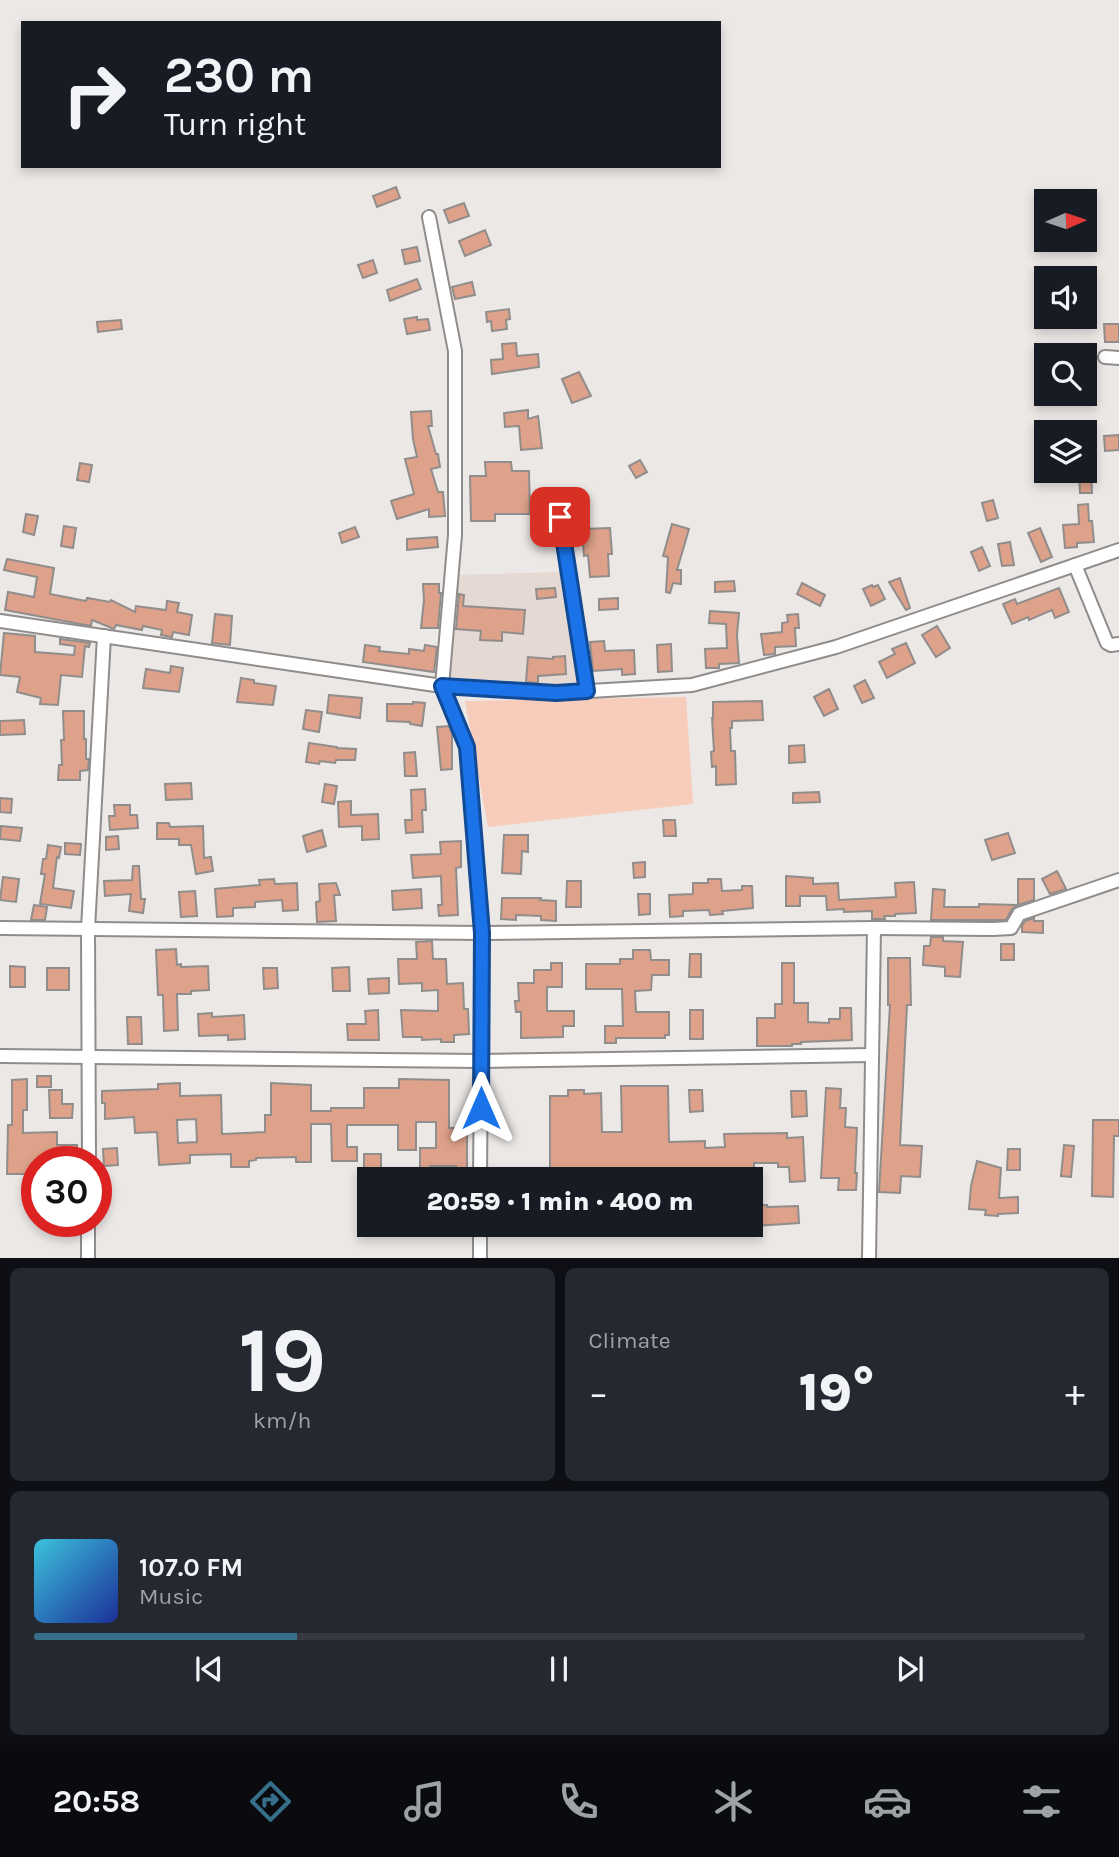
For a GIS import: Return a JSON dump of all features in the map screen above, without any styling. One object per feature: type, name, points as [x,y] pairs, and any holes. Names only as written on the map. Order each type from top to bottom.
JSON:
[{"type":"street","points":[[429,217],[455,351],[455,535],[442,686],[467,747],[482,933],[480,1167]]},
{"type":"street","points":[[1105,357],[1119,358]]},
{"type":"street","points":[[560,517],[587,691]]},
{"type":"street","points":[[0,621],[442,686],[556,693],[692,685],[836,647],[1119,550]]},
{"type":"street","points":[[1075,565],[1107,643],[1119,643]]},
{"type":"street","points":[[89,1146],[88,929],[104,636]]},
{"type":"street","points":[[0,928],[482,933],[1011,928],[1019,914],[1119,880]]},
{"type":"street","points":[[869,1258],[874,928]]},
{"type":"street","points":[[0,1056],[481,1061],[872,1055]]},
{"type":"street","points":[[88,1237],[88,1258]]},
{"type":"street","points":[[480,1237],[480,1258]]},
{"type":"shaded area","points":[[560,572],[581,687],[508,686],[451,680],[450,605],[455,575]]},
{"type":"shaded area","points":[[686,697],[693,804],[488,827],[465,701]]},
{"type":"building","points":[[396,187],[400,198],[377,207],[373,196]]},
{"type":"building","points":[[464,203],[469,216],[449,223],[444,210]]},
{"type":"building","points":[[485,230],[491,245],[465,256],[459,241]]},
{"type":"building","points":[[417,247],[420,261],[405,264],[402,250]]},
{"type":"building","points":[[373,260],[377,273],[363,278],[358,265]]},
{"type":"building","points":[[417,279],[421,289],[390,301],[387,290]]},
{"type":"building","points":[[472,282],[475,295],[455,299],[452,287]]},
{"type":"building","points":[[509,309],[507,329],[492,331],[486,312]]},
{"type":"building","points":[[417,317],[417,320],[428,319],[430,330],[407,334],[404,319]]},
{"type":"building","points":[[121,320],[122,329],[98,332],[97,322]]},
{"type":"building","points":[[1104,324],[1119,324],[1119,342],[1105,342]]},
{"type":"building","points":[[516,343],[517,356],[538,354],[539,367],[492,374],[491,360],[503,359],[502,344]]},
{"type":"building","points":[[579,372],[591,396],[572,403],[562,379]]},
{"type":"building","points":[[528,410],[528,419],[538,416],[542,448],[521,450],[519,426],[505,427],[504,413]]},
{"type":"building","points":[[431,411],[432,426],[428,426],[440,467],[431,469],[438,492],[443,492],[445,516],[429,517],[429,509],[397,519],[391,501],[414,494],[405,459],[417,457],[411,412]]},
{"type":"building","points":[[1119,435],[1119,450],[1105,451],[1104,436]]},
{"type":"building","points":[[640,460],[647,472],[636,478],[629,466]]},
{"type":"building","points":[[485,462],[511,462],[512,471],[529,471],[530,514],[495,514],[495,521],[471,521],[470,476],[486,476]]},
{"type":"building","points":[[80,463],[92,465],[89,482],[77,480]]},
{"type":"building","points":[[1080,483],[1092,483],[1092,493],[1080,493]]},
{"type":"building","points":[[993,500],[998,518],[987,521],[982,503]]},
{"type":"building","points":[[1088,504],[1094,542],[1077,543],[1077,547],[1065,548],[1063,525],[1079,524],[1078,505]]},
{"type":"building","points":[[26,514],[38,516],[34,535],[23,532]]},
{"type":"building","points":[[672,524],[689,529],[677,570],[681,570],[681,584],[673,583],[670,593],[666,592],[668,557],[663,556]]},
{"type":"building","points":[[64,526],[76,528],[73,548],[61,546]]},
{"type":"building","points":[[355,527],[359,537],[342,543],[339,533]]},
{"type":"building","points":[[610,528],[612,554],[608,554],[609,576],[590,577],[588,555],[584,556],[582,529]]},
{"type":"building","points":[[1040,528],[1052,557],[1041,562],[1028,533]]},
{"type":"building","points":[[437,537],[438,547],[407,550],[407,539]]},
{"type":"building","points":[[1010,542],[1014,565],[1002,566],[998,544]]},
{"type":"building","points":[[982,547],[990,566],[979,571],[971,552]]},
{"type":"building","points":[[7,559],[54,568],[50,594],[86,601],[87,598],[111,600],[135,612],[136,606],[166,610],[167,601],[179,603],[177,612],[192,615],[189,635],[173,632],[172,637],[161,635],[162,630],[143,626],[142,630],[116,625],[114,629],[92,620],[91,626],[5,610],[8,592],[34,597],[37,577],[4,570]]},
{"type":"building","points":[[900,578],[910,608],[906,610],[889,582]]},
{"type":"building","points":[[734,581],[735,591],[715,592],[715,582]]},
{"type":"building","points":[[802,583],[825,595],[820,606],[797,594]]},
{"type":"building","points":[[423,584],[439,584],[441,593],[438,628],[421,628]]},
{"type":"building","points":[[878,585],[885,599],[871,606],[863,589]]},
{"type":"building","points":[[555,588],[556,597],[537,599],[536,589]]},
{"type":"building","points":[[1059,588],[1069,612],[1055,618],[1052,610],[1012,624],[1003,604],[1015,599],[1017,604]]},
{"type":"building","points":[[459,594],[464,595],[463,606],[525,610],[523,634],[502,632],[502,641],[480,640],[481,631],[456,629]]},
{"type":"building","points":[[618,598],[618,609],[599,610],[599,599]]},
{"type":"building","points":[[710,611],[739,613],[739,663],[706,668],[705,649],[727,648],[726,624],[709,623]]},
{"type":"building","points":[[215,614],[232,616],[230,645],[212,643]]},
{"type":"building","points":[[798,614],[799,628],[795,628],[796,646],[775,647],[775,654],[764,655],[761,634],[782,632],[782,623],[788,622],[787,615]]},
{"type":"building","points":[[937,626],[950,648],[936,657],[922,635]]},
{"type":"building","points":[[4,633],[35,636],[35,652],[74,655],[75,646],[60,644],[60,639],[90,643],[89,647],[85,646],[82,677],[61,675],[58,705],[40,704],[41,698],[17,692],[20,677],[0,675]]},
{"type":"building","points":[[604,641],[605,651],[634,650],[635,674],[622,675],[622,669],[593,671],[590,642]]},
{"type":"building","points":[[906,643],[915,663],[887,678],[879,662],[895,654],[892,649]]},
{"type":"building","points":[[671,644],[672,671],[658,672],[657,645]]},
{"type":"building","points":[[365,645],[380,647],[379,651],[409,654],[409,649],[424,651],[425,645],[437,647],[434,672],[363,662]]},
{"type":"building","points":[[565,656],[566,674],[538,676],[538,683],[526,682],[528,657],[553,659]]},
{"type":"building","points":[[171,666],[183,668],[179,692],[143,688],[146,669],[170,673]]},
{"type":"building","points":[[241,678],[276,686],[273,705],[237,702]]},
{"type":"building","points":[[865,680],[874,698],[862,703],[854,686]]},
{"type":"building","points":[[829,689],[838,709],[824,716],[814,697]]},
{"type":"building","points":[[329,695],[362,698],[360,718],[327,713]]},
{"type":"building","points":[[762,701],[763,720],[732,721],[731,751],[735,751],[736,784],[716,785],[716,766],[712,767],[711,752],[714,751],[713,702]]},
{"type":"building","points":[[425,703],[422,726],[410,722],[387,721],[387,704]]},
{"type":"building","points":[[306,710],[322,712],[319,732],[303,729]]},
{"type":"building","points":[[63,711],[84,711],[86,759],[89,759],[88,770],[80,771],[80,780],[58,780],[59,765],[62,765],[61,740],[64,740]]},
{"type":"building","points":[[24,720],[25,734],[0,735],[0,721]]},
{"type":"building","points":[[449,726],[452,734],[452,769],[441,770],[437,727]]},
{"type":"building","points":[[309,743],[356,749],[355,760],[336,760],[335,763],[320,761],[319,764],[306,762]]},
{"type":"building","points":[[804,745],[805,762],[789,763],[789,746]]},
{"type":"building","points":[[415,752],[417,776],[405,776],[404,753]]},
{"type":"building","points":[[191,783],[192,799],[166,800],[165,784]]},
{"type":"building","points":[[325,784],[337,786],[334,804],[322,802]]},
{"type":"building","points":[[425,789],[423,832],[406,833],[405,820],[412,820],[411,790]]},
{"type":"building","points":[[819,792],[820,802],[793,803],[793,793]]},
{"type":"building","points":[[0,798],[12,799],[11,813],[0,812]]},
{"type":"building","points":[[351,801],[351,815],[378,814],[379,839],[362,840],[362,826],[339,827],[338,802]]},
{"type":"building","points":[[114,805],[130,805],[130,815],[137,815],[138,828],[110,830],[109,816],[115,816]]},
{"type":"building","points":[[663,820],[675,820],[676,836],[664,836]]},
{"type":"building","points":[[157,823],[169,823],[170,827],[203,826],[204,858],[211,857],[213,871],[196,874],[191,845],[179,845],[179,839],[157,839]]},
{"type":"building","points":[[1,826],[22,828],[20,841],[0,839]]},
{"type":"building","points":[[322,830],[326,846],[307,852],[303,836]]},
{"type":"building","points":[[1008,833],[1015,853],[992,860],[985,840]]},
{"type":"building","points":[[504,835],[528,835],[528,852],[522,851],[521,874],[502,873]]},
{"type":"building","points":[[118,836],[119,849],[106,850],[106,837]]},
{"type":"building","points":[[461,841],[461,867],[456,868],[458,915],[439,916],[438,905],[442,905],[441,876],[413,878],[411,855],[441,854],[440,842]]},
{"type":"building","points":[[65,843],[81,844],[80,855],[65,854]]},
{"type":"building","points":[[48,845],[61,847],[53,888],[74,891],[71,908],[40,904],[45,874],[41,874],[43,859],[46,859]]},
{"type":"building","points":[[645,862],[645,877],[634,878],[633,863]]},
{"type":"building","points":[[133,866],[139,866],[141,899],[145,899],[143,913],[129,911],[131,894],[105,896],[104,881],[132,880]]},
{"type":"building","points":[[1057,871],[1066,889],[1050,894],[1042,879]]},
{"type":"building","points":[[786,876],[813,878],[813,884],[838,883],[839,900],[896,897],[895,883],[914,882],[916,913],[872,919],[872,911],[827,910],[826,896],[800,896],[800,906],[786,906]]},
{"type":"building","points":[[3,877],[19,879],[16,902],[0,900]]},
{"type":"building","points":[[274,879],[275,884],[297,883],[298,910],[283,911],[282,900],[255,902],[255,907],[233,908],[233,916],[217,917],[215,889],[260,885],[259,880]]},
{"type":"building","points":[[708,879],[721,879],[722,891],[742,890],[742,886],[752,886],[753,908],[710,915],[709,910],[683,911],[683,916],[670,917],[669,895],[693,894],[693,883],[708,883]]},
{"type":"building","points":[[1018,879],[1034,879],[1034,900],[1018,905]]},
{"type":"building","points":[[567,881],[581,881],[581,907],[566,907]]},
{"type":"building","points":[[336,883],[340,895],[334,895],[336,921],[317,922],[319,884]]},
{"type":"building","points":[[421,889],[422,908],[393,910],[392,891]]},
{"type":"building","points":[[933,889],[945,890],[944,907],[1018,905],[1012,909],[1006,920],[931,920]]},
{"type":"building","points":[[195,891],[197,916],[181,917],[179,892]]},
{"type":"building","points":[[638,894],[650,894],[650,914],[639,915]]},
{"type":"building","points":[[502,898],[541,898],[540,900],[556,901],[556,921],[541,920],[541,916],[516,915],[516,920],[501,919]]},
{"type":"building","points":[[34,905],[47,907],[45,920],[31,920]]},
{"type":"building","points":[[1034,918],[1034,921],[1043,921],[1043,933],[1022,932],[1025,921]]},
{"type":"building","points":[[931,937],[963,942],[960,977],[945,976],[945,967],[923,965],[924,946],[930,946]]},
{"type":"building","points":[[432,941],[433,959],[446,959],[447,984],[463,983],[469,1034],[454,1035],[454,1042],[403,1037],[401,1010],[438,1011],[438,990],[422,991],[422,983],[399,984],[398,959],[417,959],[416,942]]},
{"type":"building","points":[[1001,944],[1014,944],[1014,960],[1001,960]]},
{"type":"building","points":[[176,949],[177,965],[208,966],[209,990],[177,994],[178,1030],[164,1031],[163,995],[158,995],[156,950]]},
{"type":"building","points":[[633,950],[650,950],[651,960],[669,960],[669,975],[652,975],[651,990],[635,991],[636,1012],[669,1012],[669,1035],[665,1035],[665,1038],[616,1038],[616,1043],[605,1043],[605,1026],[623,1026],[622,989],[586,989],[586,964],[620,964],[620,959],[633,959]]},
{"type":"building","points":[[690,954],[701,954],[701,977],[689,977]]},
{"type":"building","points":[[888,958],[910,958],[911,1005],[907,1005],[900,1145],[922,1146],[920,1177],[901,1176],[900,1193],[879,1192],[890,1005]]},
{"type":"building","points":[[551,963],[562,963],[562,987],[547,987],[547,1011],[574,1011],[574,1026],[563,1026],[563,1037],[521,1038],[521,1012],[516,1012],[515,1001],[519,1001],[518,983],[534,983],[534,970],[551,970]]},
{"type":"building","points":[[782,963],[794,963],[794,1003],[808,1003],[808,1022],[829,1023],[829,1019],[840,1019],[840,1008],[851,1008],[852,1040],[801,1042],[792,1046],[757,1046],[757,1018],[775,1018],[775,1004],[782,1004]]},
{"type":"building","points":[[10,966],[25,967],[25,987],[10,987]]},
{"type":"building","points":[[349,967],[350,991],[333,991],[332,968]]},
{"type":"building","points":[[47,968],[69,968],[69,990],[47,990]]},
{"type":"building","points":[[263,968],[277,968],[278,988],[264,989]]},
{"type":"building","points":[[389,978],[389,993],[369,994],[368,979]]},
{"type":"building","points":[[378,1010],[379,1040],[348,1040],[347,1024],[366,1024],[365,1011]]},
{"type":"building","points":[[690,1010],[703,1010],[703,1039],[690,1039]]},
{"type":"building","points":[[212,1013],[212,1017],[244,1015],[245,1039],[228,1040],[228,1035],[199,1036],[198,1014]]},
{"type":"building","points":[[127,1017],[141,1017],[142,1044],[128,1044]]},
{"type":"building","points":[[37,1076],[51,1076],[51,1087],[37,1087]]},
{"type":"building","points":[[27,1079],[27,1110],[23,1110],[23,1133],[57,1132],[57,1145],[77,1145],[21,1146],[21,1174],[7,1174],[8,1125],[12,1125],[12,1080]]},
{"type":"building","points":[[399,1079],[449,1080],[449,1128],[467,1128],[467,1167],[420,1167],[420,1148],[436,1148],[436,1122],[416,1122],[416,1150],[398,1150],[398,1125],[347,1125],[347,1147],[357,1147],[357,1161],[332,1161],[331,1124],[311,1124],[311,1162],[296,1162],[296,1157],[256,1158],[249,1161],[249,1167],[231,1167],[231,1154],[190,1155],[190,1163],[159,1165],[157,1132],[135,1133],[134,1117],[105,1119],[105,1103],[102,1103],[102,1091],[158,1089],[158,1084],[180,1083],[180,1096],[221,1095],[222,1134],[265,1132],[265,1115],[271,1115],[271,1083],[311,1085],[311,1111],[364,1108],[364,1088],[399,1088]],"holes":[[[196,1119],[197,1142],[178,1143],[177,1120]]]},
{"type":"building","points":[[621,1086],[668,1086],[669,1142],[705,1141],[705,1148],[725,1147],[724,1134],[787,1133],[787,1138],[803,1137],[805,1181],[790,1182],[789,1167],[778,1167],[778,1163],[754,1163],[754,1167],[550,1167],[550,1096],[568,1096],[568,1090],[584,1090],[584,1094],[601,1093],[602,1132],[622,1132]]},
{"type":"building","points":[[826,1088],[841,1089],[840,1108],[846,1108],[845,1127],[857,1128],[856,1190],[838,1190],[839,1178],[821,1178]]},
{"type":"building","points":[[49,1090],[62,1090],[62,1104],[73,1104],[72,1118],[50,1118]]},
{"type":"building","points":[[689,1090],[702,1090],[703,1111],[690,1112]]},
{"type":"building","points":[[791,1091],[806,1091],[807,1116],[792,1117]]},
{"type":"building","points":[[1093,1120],[1119,1120],[1119,1136],[1114,1136],[1113,1197],[1092,1196]]},
{"type":"building","points":[[1064,1145],[1074,1146],[1071,1177],[1061,1176]]},
{"type":"building","points":[[112,1148],[117,1148],[118,1165],[112,1165]]},
{"type":"building","points":[[1008,1149],[1020,1149],[1020,1170],[1007,1170]]},
{"type":"building","points":[[364,1154],[381,1154],[381,1167],[364,1167]]},
{"type":"building","points":[[977,1161],[1001,1168],[999,1198],[1018,1197],[1018,1213],[985,1215],[986,1210],[969,1209]]},
{"type":"building","points":[[763,1205],[798,1206],[799,1223],[763,1225]]},
{"type":"route","points":[[481,1108],[482,933],[467,747],[442,686],[556,693],[587,691],[560,517]]}]
